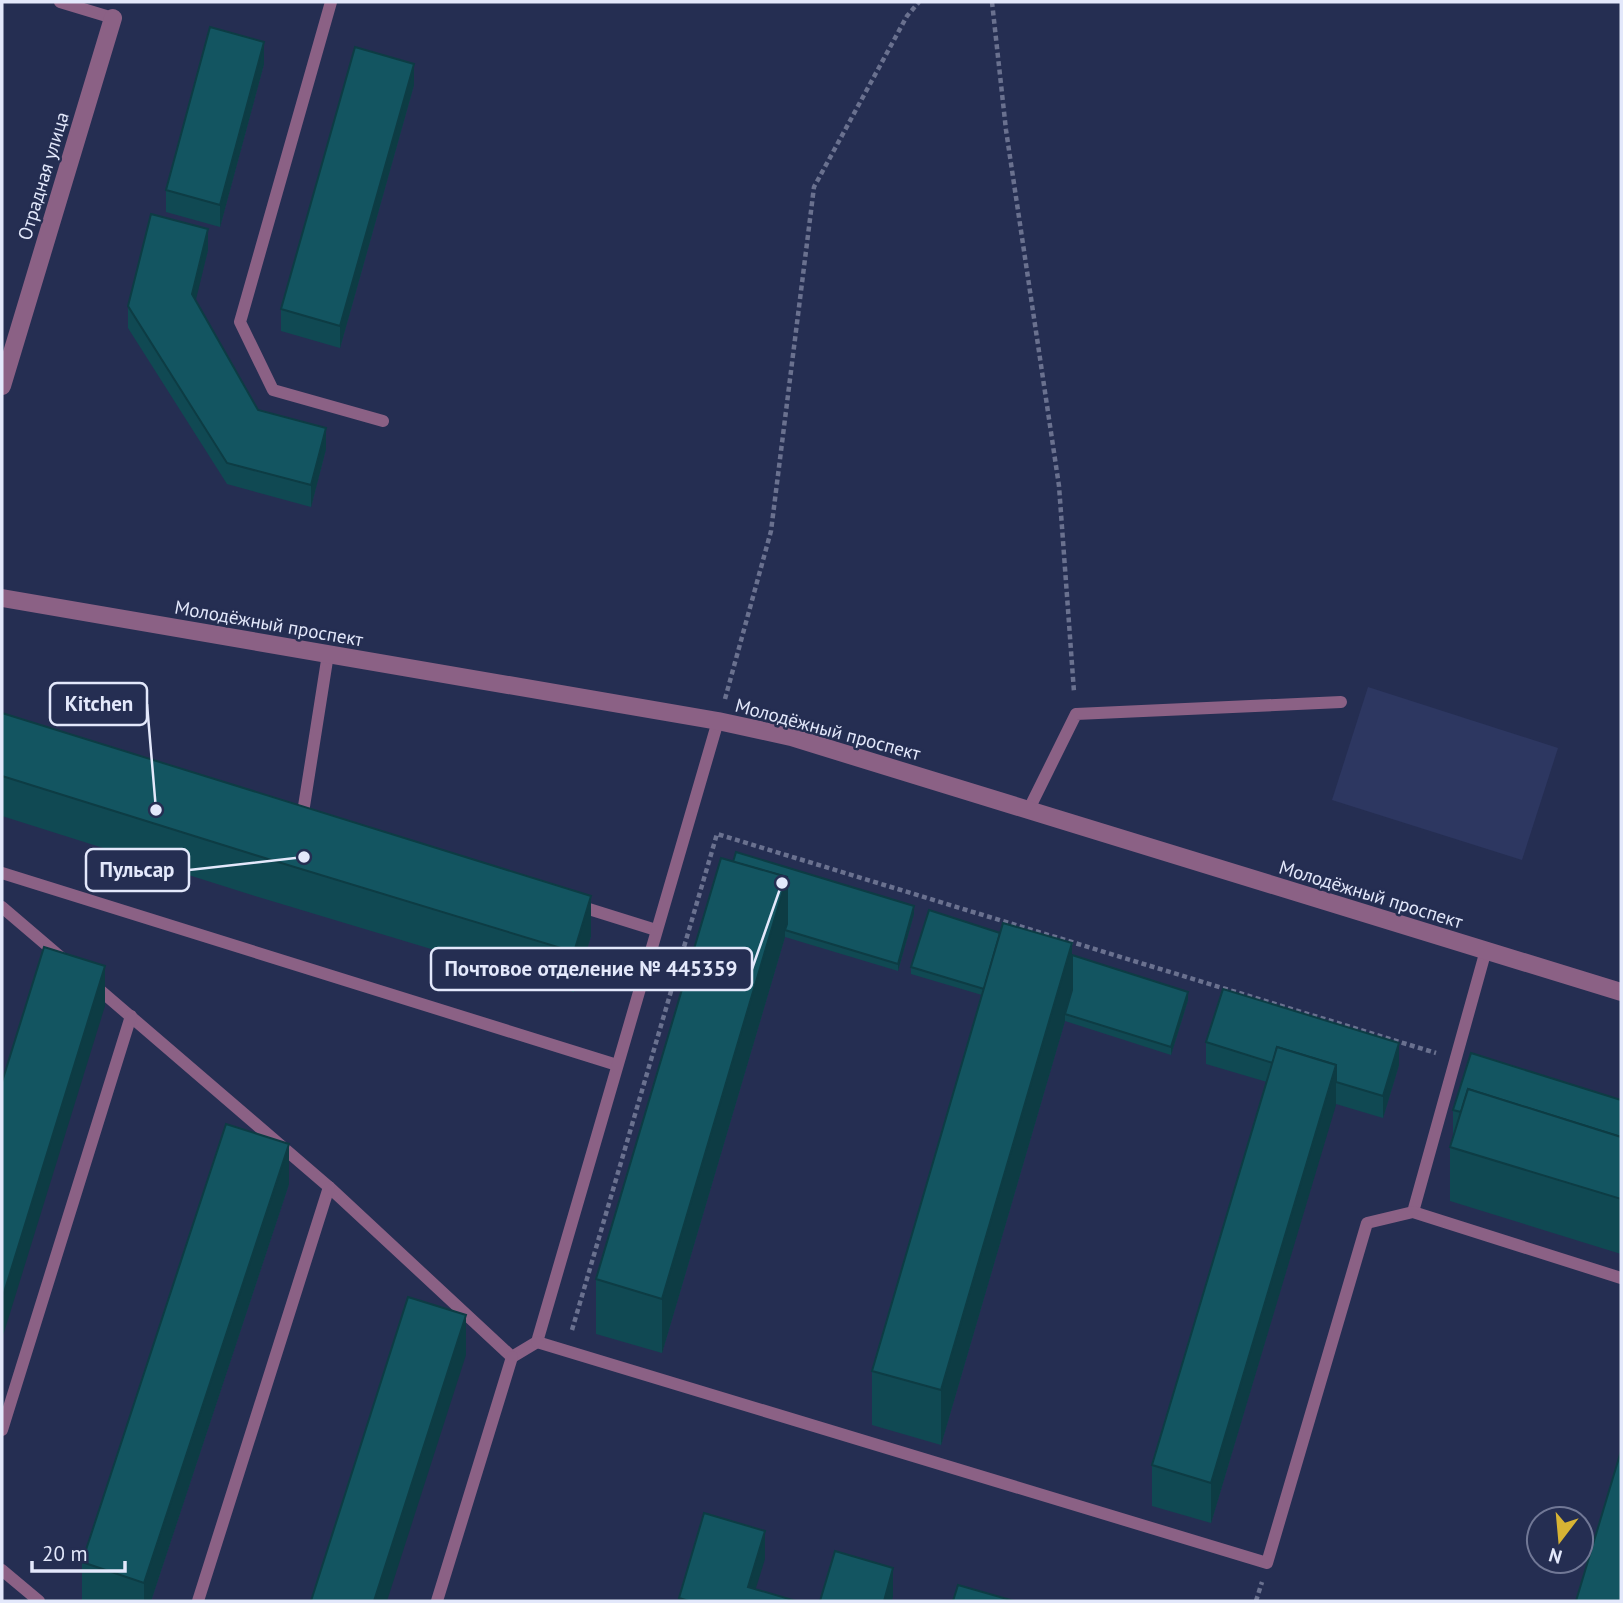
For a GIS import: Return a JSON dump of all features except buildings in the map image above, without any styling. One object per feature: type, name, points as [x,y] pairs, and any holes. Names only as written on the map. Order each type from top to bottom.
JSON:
[{"type":"street","name":"Отрадная улица","points":[[2,386],[104,11]]},
{"type":"street","name":"Молодёжный проспект","points":[[2,598],[719,721],[791,737],[1621,992]]},
{"type":"lane","points":[[60,2],[104,11]]},
{"type":"lane","points":[[331,2],[240,322],[273,390],[383,421]]},
{"type":"lane","points":[[289,815],[309,821],[328,654]]},
{"type":"lane","points":[[1028,811],[1076,714],[1341,702]]},
{"type":"lane","points":[[437,1601],[512,1357],[537,1342],[719,721]]},
{"type":"lane","points":[[2,873],[617,1065]]},
{"type":"lane","points":[[564,901],[656,930]]},
{"type":"lane","points":[[2,907],[329,1187],[512,1357]]},
{"type":"lane","points":[[1413,1212],[1486,950]]},
{"type":"lane","points":[[2,1430],[131,1016]]},
{"type":"lane","points":[[198,1601],[329,1187]]},
{"type":"lane","points":[[537,1342],[1267,1563],[1367,1223],[1413,1212],[1621,1278]]},
{"type":"lane","points":[[2,1570],[39,1601]]},
{"type":"path","points":[[719,721],[771,531],[814,187],[907,16],[919,2]]},
{"type":"path","points":[[992,2],[1006,130],[1059,486],[1076,714]]},
{"type":"path","points":[[566,1351],[717,834],[1455,1059]]},
{"type":"shaded area","points":[[1368,687],[1558,748],[1522,860],[1332,800]]},
{"type":"place","name":"Kitchen","points":[[156,810]]},
{"type":"place","name":"Пульсар","points":[[304,857]]},
{"type":"place","name":"Почтовое отделение № 445359","points":[[782,883]]}]
